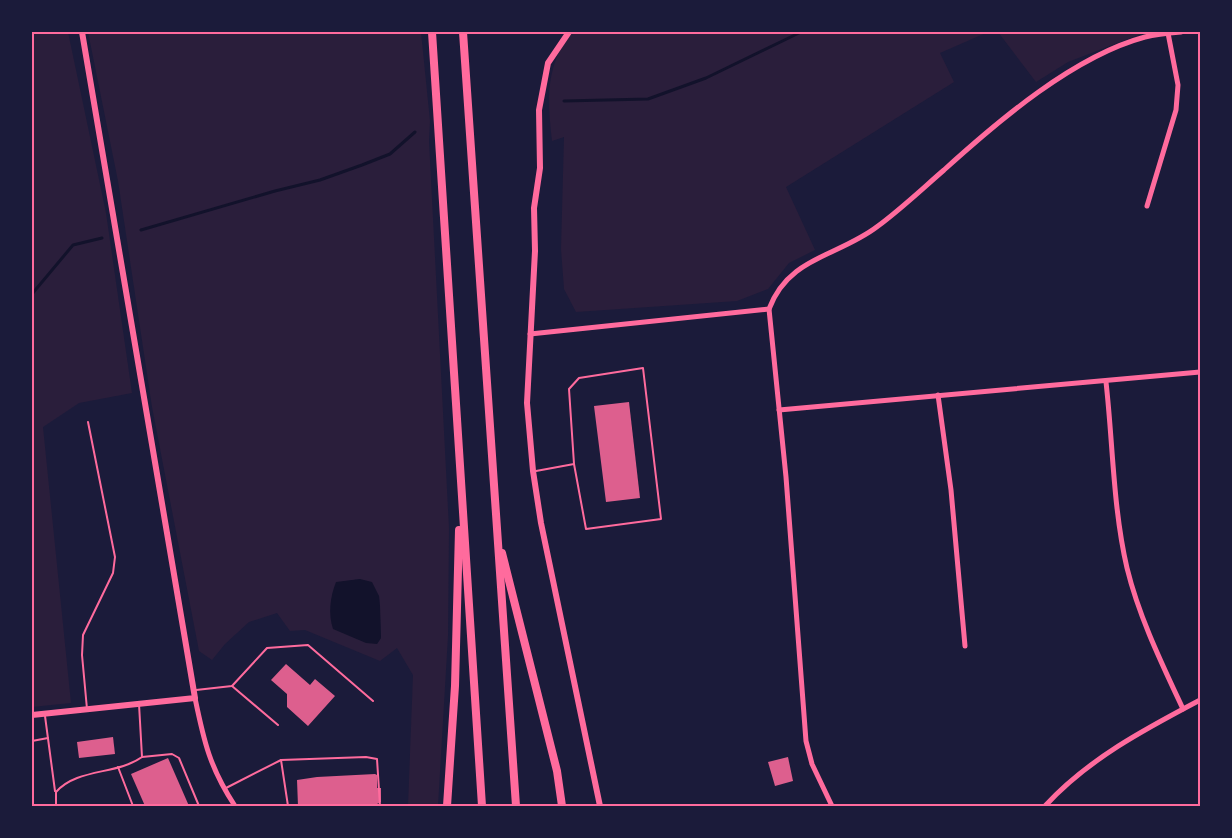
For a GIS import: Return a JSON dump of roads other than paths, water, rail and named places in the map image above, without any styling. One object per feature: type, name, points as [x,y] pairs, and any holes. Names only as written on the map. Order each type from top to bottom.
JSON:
[{"type":"highway","points":[[432,32],[482,807]]},
{"type":"highway","points":[[464,32],[516,807]]},
{"type":"highway","points":[[447,807],[455,686],[460,482]]},
{"type":"highway","points":[[497,536],[557,771],[562,807]]},
{"type":"street","points":[[82,32],[188,646],[193,690],[206,749],[213,769],[235,807]]},
{"type":"street","points":[[568,32],[548,63],[539,110],[540,168],[534,208],[535,251],[527,403],[533,471],[541,523],[600,807]]},
{"type":"street","points":[[832,807],[812,764],[806,741],[786,477],[769,309],[774,295],[791,274],[813,259],[858,240],[877,228],[968,148],[1037,93],[1098,56],[1145,37],[1181,32]]},
{"type":"street","points":[[1147,206],[1176,110],[1178,85],[1168,33]]},
{"type":"street","points":[[530,334],[769,309]]},
{"type":"street","points":[[779,410],[1200,372]]},
{"type":"street","points":[[1106,382],[1120,530],[1128,571],[1150,636],[1183,709]]},
{"type":"street","points":[[938,395],[951,490],[965,646]]},
{"type":"street","points":[[32,715],[195,699]]},
{"type":"street","points":[[1045,807],[1064,786],[1085,769],[1125,742],[1200,700]]},
{"type":"lane","points":[[643,368],[661,519],[586,529],[574,464],[569,389],[579,378],[643,368]]},
{"type":"lane","points":[[87,709],[82,655],[83,635],[113,573],[116,557],[88,422]]},
{"type":"lane","points":[[533,471],[574,464]]},
{"type":"lane","points":[[193,690],[232,686],[267,648],[308,645],[373,701]]},
{"type":"lane","points":[[232,686],[278,725]]},
{"type":"lane","points":[[139,704],[142,758]]},
{"type":"lane","points":[[45,714],[56,807]]},
{"type":"lane","points":[[32,741],[48,738]]},
{"type":"lane","points":[[56,792],[62,785],[74,780],[136,762],[142,758],[172,754],[179,758],[199,807]]},
{"type":"lane","points":[[224,789],[281,760],[366,757],[377,759],[380,807]]},
{"type":"lane","points":[[281,760],[288,807]]},
{"type":"lane","points":[[118,767],[133,807]]},
{"type":"waterway","points":[[564,101],[648,99],[706,78],[801,32]]},
{"type":"waterway","points":[[141,230],[320,180],[362,165],[390,154],[415,132]]},
{"type":"waterway","points":[[32,294],[73,245],[102,238]]}]
